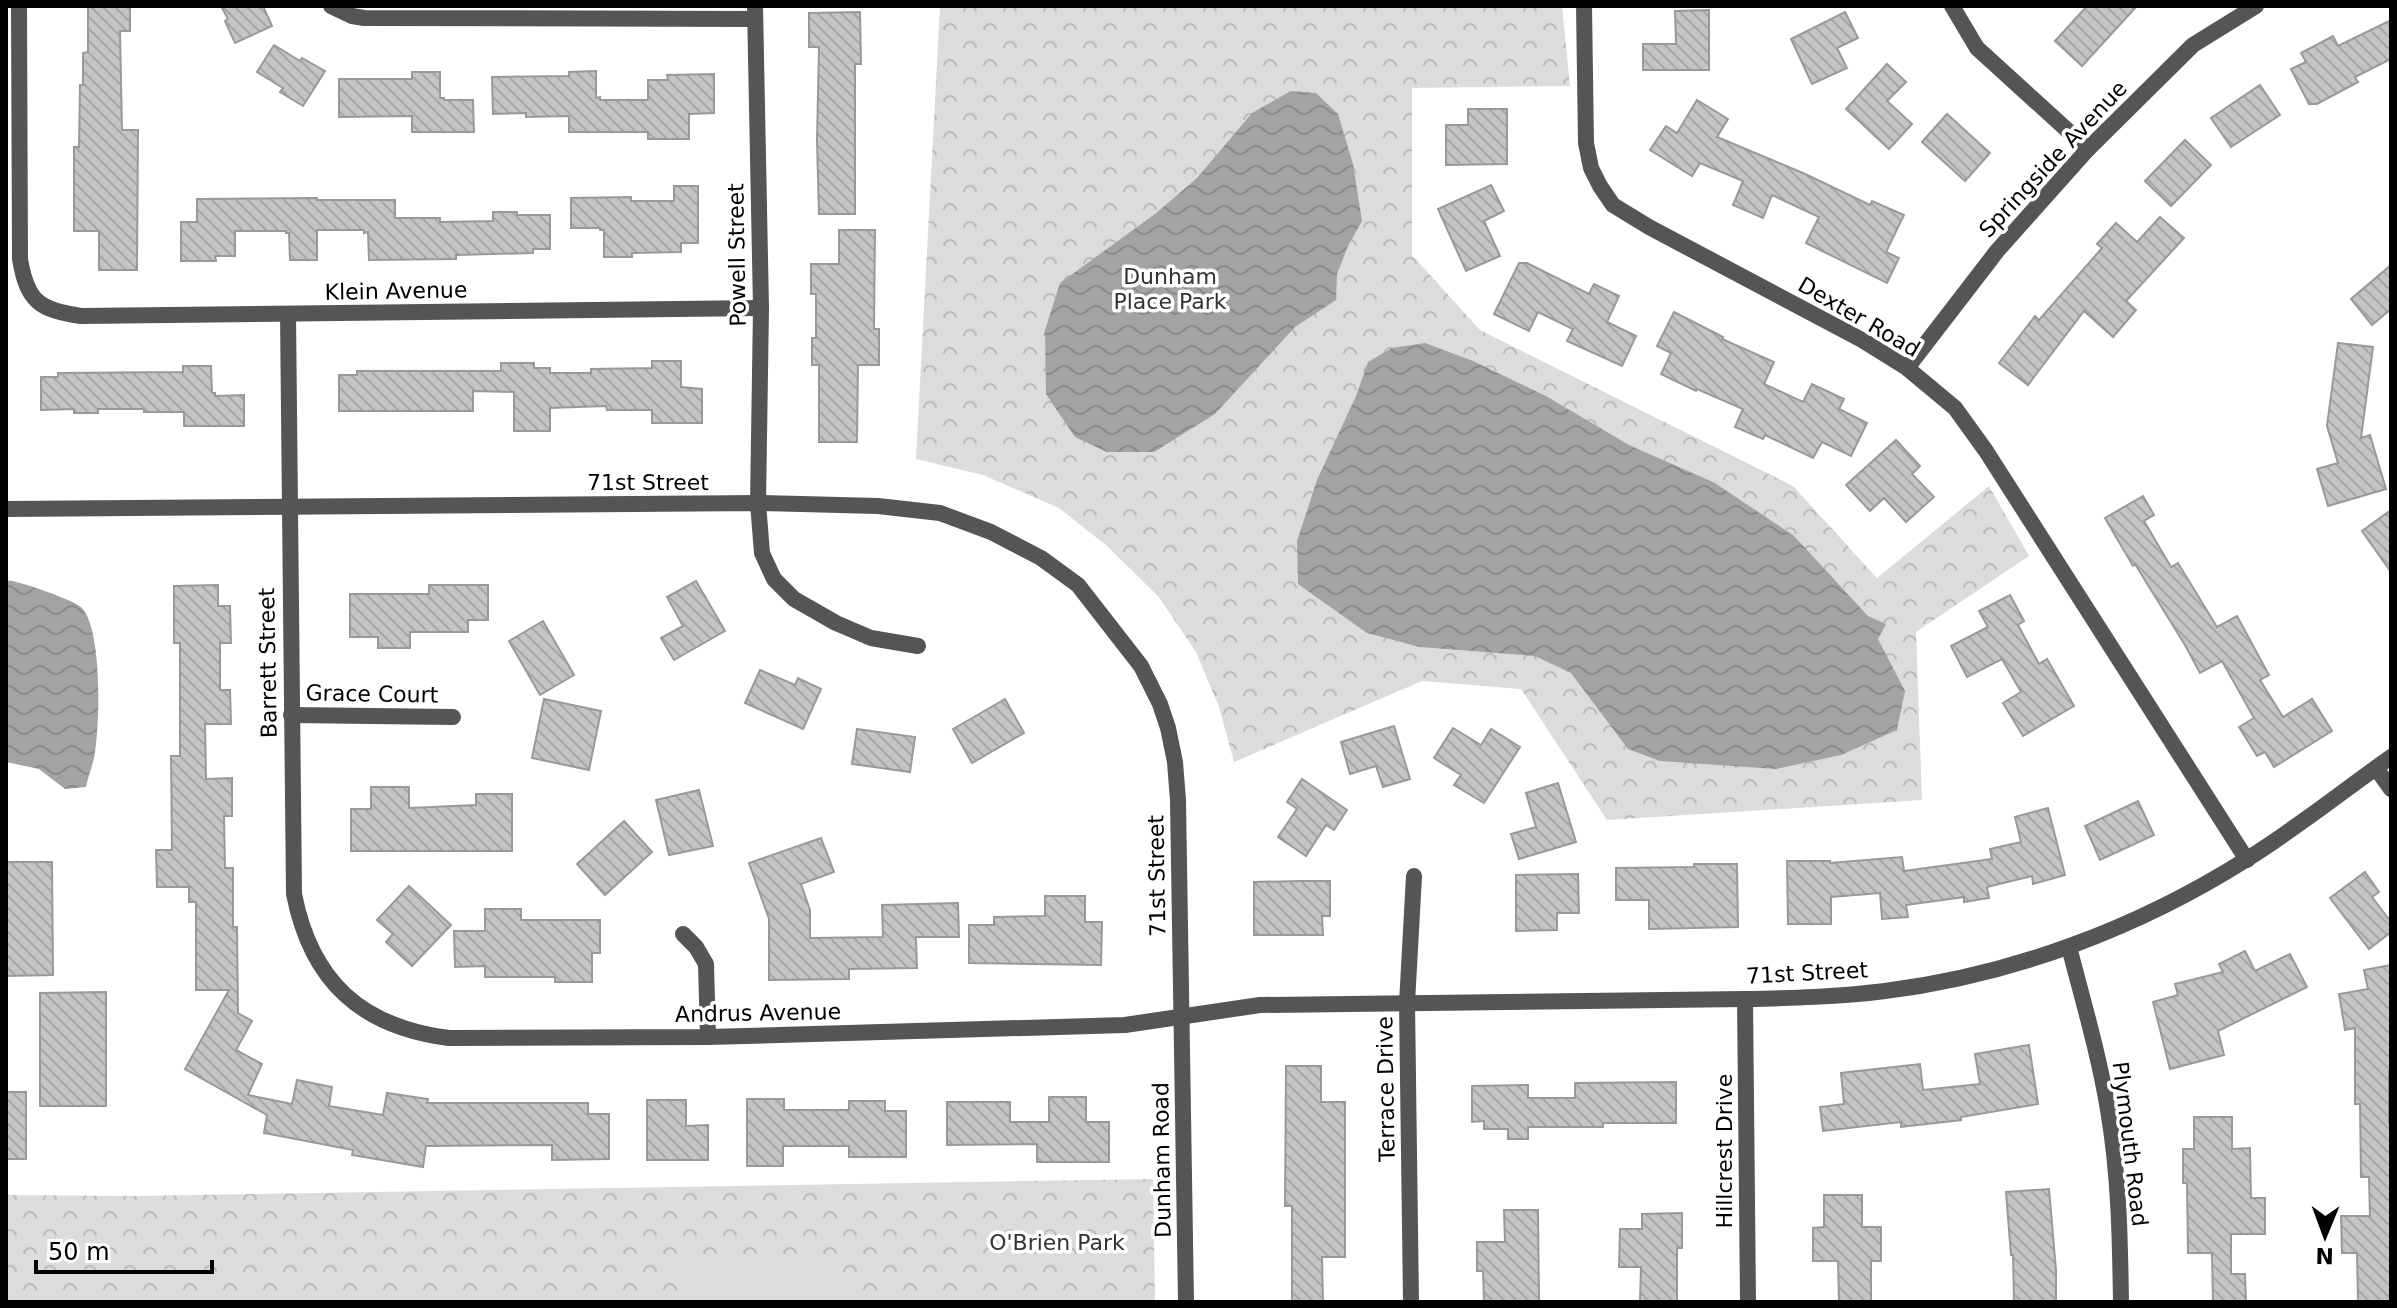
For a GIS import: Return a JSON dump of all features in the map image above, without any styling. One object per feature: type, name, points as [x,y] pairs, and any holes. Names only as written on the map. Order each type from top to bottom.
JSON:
[{"type":"street","name":"Klein Avenue","points":[[19,6],[20,259],[24,282],[35,300],[53,312],[81,316],[761,308]]},
{"type":"street","points":[[331,6],[364,18],[755,12]]},
{"type":"street","name":"Dexter Road","points":[[1584,6],[1586,143],[1591,168],[1613,205],[1862,340],[1907,368],[1955,408],[1986,451],[2247,860]]},
{"type":"street","points":[[1952,6],[1977,48],[2088,149]]},
{"type":"street","name":"Springside Avenue","points":[[1907,368],[1997,251],[2088,149],[2193,45],[2256,6]]},
{"type":"street","name":"Powell Street","points":[[755,12],[761,308],[758,503],[762,553],[774,579],[794,599],[836,623],[871,638],[918,646]]},
{"type":"street","name":"Barrett Street","points":[[288,314],[292,875],[296,905],[312,953],[327,976],[346,996]]},
{"type":"street","name":"71st Street","points":[[6,509],[758,503],[878,506],[940,513],[991,532],[1041,558],[1078,585],[1141,666],[1160,704],[1175,762],[1178,800],[1181,1016],[1260,1005],[1814,997],[1922,985],[1980,974],[2069,947],[2159,909],[2247,860],[2391,757]]},
{"type":"street","name":"Grace Court","points":[[291,715],[453,717]]},
{"type":"street","points":[[2376,768],[2391,789]]},
{"type":"street","name":"Terrace Drive","points":[[1411,1302],[1407,1003],[1414,876]]},
{"type":"street","points":[[683,934],[696,947],[706,964],[708,1037]]},
{"type":"street","name":"Plymouth Road","points":[[2069,947],[2108,1110],[2116,1168],[2121,1302]]},
{"type":"street","name":"Andrus Avenue","points":[[346,996],[368,1014],[395,1027],[449,1038],[708,1037],[1125,1025],[1181,1016]]},
{"type":"street","name":"Hillcrest Drive","points":[[1745,999],[1748,1302]]},
{"type":"street","name":"Dunham Road","points":[[1181,1016],[1186,1302]]},
{"type":"green space","name":"Dunham Place Park","points":[[940,6],[1562,6],[1570,86],[1412,88],[1412,255],[1480,330],[1793,486],[1877,578],[1989,486],[2029,556],[1916,632],[1922,800],[1607,820],[1521,689],[1422,681],[1234,762],[1219,707],[1196,652],[1158,596],[1107,546],[1059,508],[983,475],[916,459]]},
{"type":"green space","name":"O'Brien Park","points":[[1153,1179],[1155,1302],[6,1302],[6,1195],[136,1196]]},
{"type":"green space","points":[[679,1254],[839,1257],[839,1302],[678,1302]]},
{"type":"water","points":[[1291,91],[1316,93],[1338,114],[1353,164],[1362,221],[1337,274],[1336,300],[1295,327],[1215,414],[1154,452],[1107,452],[1075,437],[1046,394],[1045,330],[1060,283],[1155,214],[1197,178],[1252,113]]},
{"type":"water","points":[[1425,343],[1473,361],[1546,396],[1629,445],[1715,483],[1794,536],[1868,616],[1886,624],[1878,639],[1905,691],[1897,730],[1841,755],[1776,769],[1660,761],[1628,749],[1571,673],[1535,656],[1420,647],[1367,633],[1298,584],[1297,541],[1317,480],[1356,396],[1368,362],[1392,348]]},
{"type":"water","points":[[6,580],[67,600],[81,607],[88,618],[96,656],[98,725],[86,787],[65,789],[39,769],[6,762]]},
{"type":"building","points":[[88,6],[130,6],[130,31],[120,31],[122,130],[138,130],[137,270],[99,270],[99,231],[74,231],[74,147],[79,147],[80,85],[83,85],[83,53],[88,52]]},
{"type":"building","points":[[221,6],[263,6],[272,26],[235,43]]},
{"type":"building","points":[[2087,6],[2137,6],[2082,66],[2055,41]]},
{"type":"building","points":[[1709,10],[1709,70],[1643,70],[1643,44],[1676,44],[1675,11]]},
{"type":"building","points":[[860,12],[861,64],[855,64],[855,214],[819,214],[819,47],[809,47],[809,13]]},
{"type":"building","points":[[1845,12],[1858,38],[1837,48],[1847,68],[1812,84],[1791,39]]},
{"type":"building","points":[[2391,20],[2391,59],[2355,77],[2358,82],[2317,104],[2309,104],[2291,69],[2306,62],[2301,53],[2333,36],[2338,46]]},
{"type":"building","points":[[274,45],[300,61],[302,58],[325,71],[303,106],[280,92],[283,88],[257,72]]},
{"type":"building","points":[[1887,64],[1906,82],[1887,101],[1912,124],[1889,149],[1846,109]]},
{"type":"building","points":[[596,71],[596,98],[600,97],[600,100],[648,100],[648,80],[668,80],[667,75],[714,74],[714,113],[689,114],[689,139],[648,139],[648,132],[569,132],[569,116],[493,114],[492,77],[569,76],[569,72]]},
{"type":"building","points":[[412,72],[440,72],[440,98],[444,100],[473,100],[474,132],[412,132],[412,116],[339,117],[339,79],[412,79]]},
{"type":"building","points":[[2260,85],[2280,115],[2231,147],[2211,118]]},
{"type":"building","points":[[1697,100],[1728,119],[1717,137],[1870,205],[1872,201],[1904,215],[1886,252],[1899,258],[1887,283],[1806,243],[1819,217],[1772,195],[1763,218],[1733,205],[1743,181],[1700,163],[1692,176],[1650,150],[1666,126],[1677,133]]},
{"type":"building","points":[[1468,109],[1507,109],[1507,164],[1446,165],[1446,125],[1468,125]]},
{"type":"building","points":[[1947,114],[1990,153],[1965,181],[1922,142]]},
{"type":"building","points":[[2185,140],[2211,165],[2171,206],[2145,181]]},
{"type":"building","points":[[1491,185],[1504,211],[1484,221],[1500,256],[1466,271],[1438,209]]},
{"type":"building","points":[[674,186],[698,186],[698,243],[681,243],[681,252],[604,257],[604,230],[571,228],[571,198],[631,197],[631,201],[674,201]]},
{"type":"building","points":[[197,199],[395,200],[395,218],[440,218],[440,222],[493,221],[493,212],[550,215],[550,249],[533,249],[533,253],[456,255],[456,259],[369,260],[368,232],[317,230],[317,260],[290,260],[289,233],[286,231],[235,231],[235,256],[215,256],[216,261],[181,261],[181,222],[197,222]]},
{"type":"building","points":[[2160,217],[2184,238],[2126,301],[2136,310],[2113,337],[2084,311],[2028,385],[1999,363],[2035,316],[2039,320],[2102,248],[2097,244],[2116,223],[2137,242]]},
{"type":"building","points":[[839,230],[875,230],[874,329],[879,329],[879,365],[858,365],[857,442],[819,442],[819,365],[812,365],[812,338],[816,338],[816,294],[811,294],[811,264],[839,264]]},
{"type":"building","points":[[1519,263],[1527,263],[1589,294],[1594,284],[1619,296],[1607,322],[1636,336],[1622,366],[1567,341],[1573,329],[1538,312],[1529,331],[1494,314]]},
{"type":"building","points":[[2391,265],[2391,309],[2372,325],[2351,299]]},
{"type":"building","points":[[1674,312],[1722,339],[1774,362],[1764,384],[1803,402],[1812,384],[1844,399],[1839,409],[1867,423],[1851,456],[1822,442],[1813,458],[1765,435],[1763,439],[1735,427],[1743,409],[1661,374],[1671,353],[1657,346]]},
{"type":"building","points":[[2338,343],[2373,347],[2361,438],[2370,435],[2386,489],[2328,506],[2317,469],[2338,463],[2327,426]]},
{"type":"building","points":[[652,361],[681,361],[681,387],[702,389],[702,423],[652,423],[652,410],[607,410],[606,406],[550,408],[550,431],[514,431],[514,392],[473,391],[473,411],[339,411],[339,375],[357,375],[357,371],[501,371],[501,363],[534,363],[534,368],[550,368],[550,373],[591,373],[591,369],[652,368]]},
{"type":"building","points":[[183,366],[211,366],[212,393],[215,396],[244,395],[244,426],[184,426],[184,412],[98,409],[98,413],[74,413],[74,409],[41,410],[41,377],[58,377],[58,373],[183,372]]},
{"type":"building","points":[[1896,440],[1920,466],[1912,474],[1934,497],[1906,522],[1884,498],[1870,511],[1846,485]]},
{"type":"building","points":[[2143,496],[2154,515],[2144,521],[2171,567],[2178,563],[2217,627],[2237,616],[2269,675],[2260,680],[2283,717],[2312,699],[2332,731],[2274,767],[2265,752],[2257,756],[2239,727],[2254,718],[2222,661],[2200,673],[2105,518]]},
{"type":"building","points":[[2391,510],[2391,572],[2362,531]]},
{"type":"building","points":[[696,581],[725,631],[674,660],[661,638],[683,626],[667,597]]},
{"type":"building","points":[[218,585],[218,606],[230,606],[231,643],[220,643],[220,690],[230,690],[231,724],[205,724],[206,779],[232,778],[232,816],[224,816],[225,868],[233,868],[238,1013],[252,1021],[236,1050],[262,1064],[248,1095],[292,1104],[297,1080],[332,1087],[329,1106],[383,1115],[387,1093],[428,1099],[427,1103],[588,1103],[588,1114],[609,1114],[609,1159],[552,1160],[552,1145],[426,1146],[423,1167],[352,1155],[353,1150],[264,1133],[267,1115],[185,1069],[229,990],[196,990],[196,902],[189,902],[189,887],[157,887],[156,850],[172,850],[171,756],[180,756],[180,643],[174,643],[174,586]]},
{"type":"building","points":[[429,585],[488,585],[488,620],[468,620],[468,632],[410,632],[410,648],[378,648],[378,637],[350,637],[350,594],[429,594]]},
{"type":"building","points":[[2010,595],[2024,621],[2018,625],[2039,664],[2047,659],[2074,706],[2023,736],[2003,703],[2021,692],[2002,659],[1967,677],[1951,646],[1988,627],[1979,611]]},
{"type":"building","points":[[543,621],[574,675],[540,695],[509,641]]},
{"type":"building","points":[[760,670],[795,685],[798,678],[821,689],[803,729],[745,703]]},
{"type":"building","points":[[544,699],[601,711],[589,770],[532,758]]},
{"type":"building","points":[[1005,699],[1024,733],[972,763],[953,729]]},
{"type":"building","points":[[1394,726],[1410,779],[1383,787],[1376,766],[1350,774],[1341,742]]},
{"type":"building","points":[[1453,728],[1481,745],[1491,729],[1520,747],[1484,803],[1454,785],[1461,775],[1434,758]]},
{"type":"building","points":[[857,729],[915,737],[910,772],[852,764]]},
{"type":"building","points":[[1302,779],[1347,810],[1334,830],[1326,825],[1306,856],[1278,837],[1297,809],[1287,802]]},
{"type":"building","points":[[1558,783],[1576,842],[1519,859],[1511,834],[1536,827],[1526,793]]},
{"type":"building","points":[[371,787],[409,787],[409,808],[476,805],[476,794],[512,794],[512,851],[351,851],[351,809],[371,809]]},
{"type":"building","points":[[699,790],[713,846],[669,855],[656,800]]},
{"type":"building","points":[[2138,801],[2154,835],[2100,860],[2085,826]]},
{"type":"building","points":[[2048,808],[2065,875],[2033,884],[2032,876],[1987,887],[1989,898],[1964,902],[1964,897],[1906,905],[1908,917],[1882,919],[1880,893],[1831,897],[1831,924],[1788,924],[1787,861],[1830,863],[1902,857],[1904,871],[1992,859],[1990,849],[2021,842],[2015,817]]},
{"type":"building","points":[[624,821],[652,852],[605,895],[577,864]]},
{"type":"building","points":[[821,838],[834,872],[801,884],[810,910],[810,938],[883,937],[882,905],[958,903],[959,937],[916,937],[917,968],[849,969],[849,979],[769,980],[769,919],[749,863]]},
{"type":"building","points":[[6,862],[52,862],[53,975],[6,976]]},
{"type":"building","points":[[1694,864],[1737,864],[1738,927],[1649,929],[1649,900],[1616,900],[1616,868],[1694,867]]},
{"type":"building","points":[[2365,872],[2379,892],[2372,897],[2391,922],[2391,932],[2369,949],[2330,898]]},
{"type":"building","points":[[1578,874],[1579,913],[1557,913],[1557,930],[1516,931],[1516,875]]},
{"type":"building","points":[[1330,881],[1330,916],[1322,916],[1323,935],[1254,935],[1254,882]]},
{"type":"building","points":[[409,886],[451,925],[412,966],[386,942],[393,934],[377,920]]},
{"type":"building","points":[[1045,896],[1085,896],[1085,922],[1102,922],[1101,965],[969,963],[969,925],[994,925],[994,917],[1045,916]]},
{"type":"building","points":[[485,909],[521,909],[521,920],[600,920],[600,953],[592,953],[592,982],[555,982],[555,977],[485,977],[485,966],[455,967],[454,931],[485,931]]},
{"type":"building","points":[[2245,951],[2255,971],[2290,954],[2307,987],[2218,1031],[2224,1055],[2170,1069],[2153,1002],[2178,995],[2175,984],[2223,972],[2219,964]]},
{"type":"building","points":[[2391,965],[2391,1302],[2358,1302],[2357,1253],[2342,1253],[2341,1216],[2370,1216],[2369,1177],[2361,1177],[2360,1104],[2355,1104],[2355,1028],[2345,1030],[2339,994],[2368,989],[2364,970]]},
{"type":"building","points":[[106,992],[106,1106],[40,1106],[40,993]]},
{"type":"building","points":[[2029,1045],[2038,1104],[1961,1117],[1961,1120],[1901,1127],[1901,1122],[1823,1131],[1820,1107],[1844,1104],[1841,1073],[1920,1064],[1923,1090],[1980,1084],[1975,1054]]},
{"type":"building","points":[[1286,1066],[1321,1066],[1321,1102],[1345,1102],[1345,1257],[1322,1257],[1323,1302],[1292,1302],[1292,1206],[1285,1206]]},
{"type":"building","points":[[1676,1082],[1676,1123],[1528,1127],[1528,1139],[1508,1139],[1508,1129],[1484,1129],[1484,1121],[1472,1122],[1472,1086],[1528,1085],[1528,1098],[1575,1098],[1575,1083]]},
{"type":"building","points":[[6,1092],[26,1092],[26,1159],[6,1159]]},
{"type":"building","points":[[1049,1097],[1086,1097],[1086,1122],[1109,1122],[1109,1162],[1037,1162],[1037,1144],[947,1145],[947,1102],[1010,1102],[1010,1122],[1049,1122]]},
{"type":"building","points":[[747,1099],[784,1099],[784,1110],[849,1110],[849,1101],[885,1101],[885,1111],[906,1111],[906,1157],[849,1157],[849,1146],[783,1146],[783,1166],[747,1166]]},
{"type":"building","points":[[647,1100],[686,1100],[686,1126],[708,1125],[708,1160],[647,1160]]},
{"type":"building","points":[[2194,1117],[2232,1117],[2232,1149],[2250,1148],[2251,1198],[2265,1198],[2265,1234],[2231,1234],[2231,1274],[2245,1274],[2246,1302],[2213,1302],[2212,1253],[2188,1253],[2183,1149],[2194,1149]]},
{"type":"building","points":[[2049,1189],[2056,1302],[2014,1302],[2013,1255],[2006,1192]]},
{"type":"building","points":[[1824,1195],[1862,1195],[1862,1227],[1881,1227],[1881,1261],[1871,1261],[1871,1302],[1839,1302],[1838,1261],[1813,1261],[1813,1228],[1824,1227]]},
{"type":"building","points":[[1504,1210],[1538,1210],[1539,1302],[1484,1302],[1483,1271],[1477,1271],[1477,1242],[1505,1242]]},
{"type":"building","points":[[1682,1213],[1682,1248],[1677,1248],[1677,1302],[1640,1302],[1641,1267],[1619,1267],[1620,1229],[1642,1229],[1642,1214]]}]
